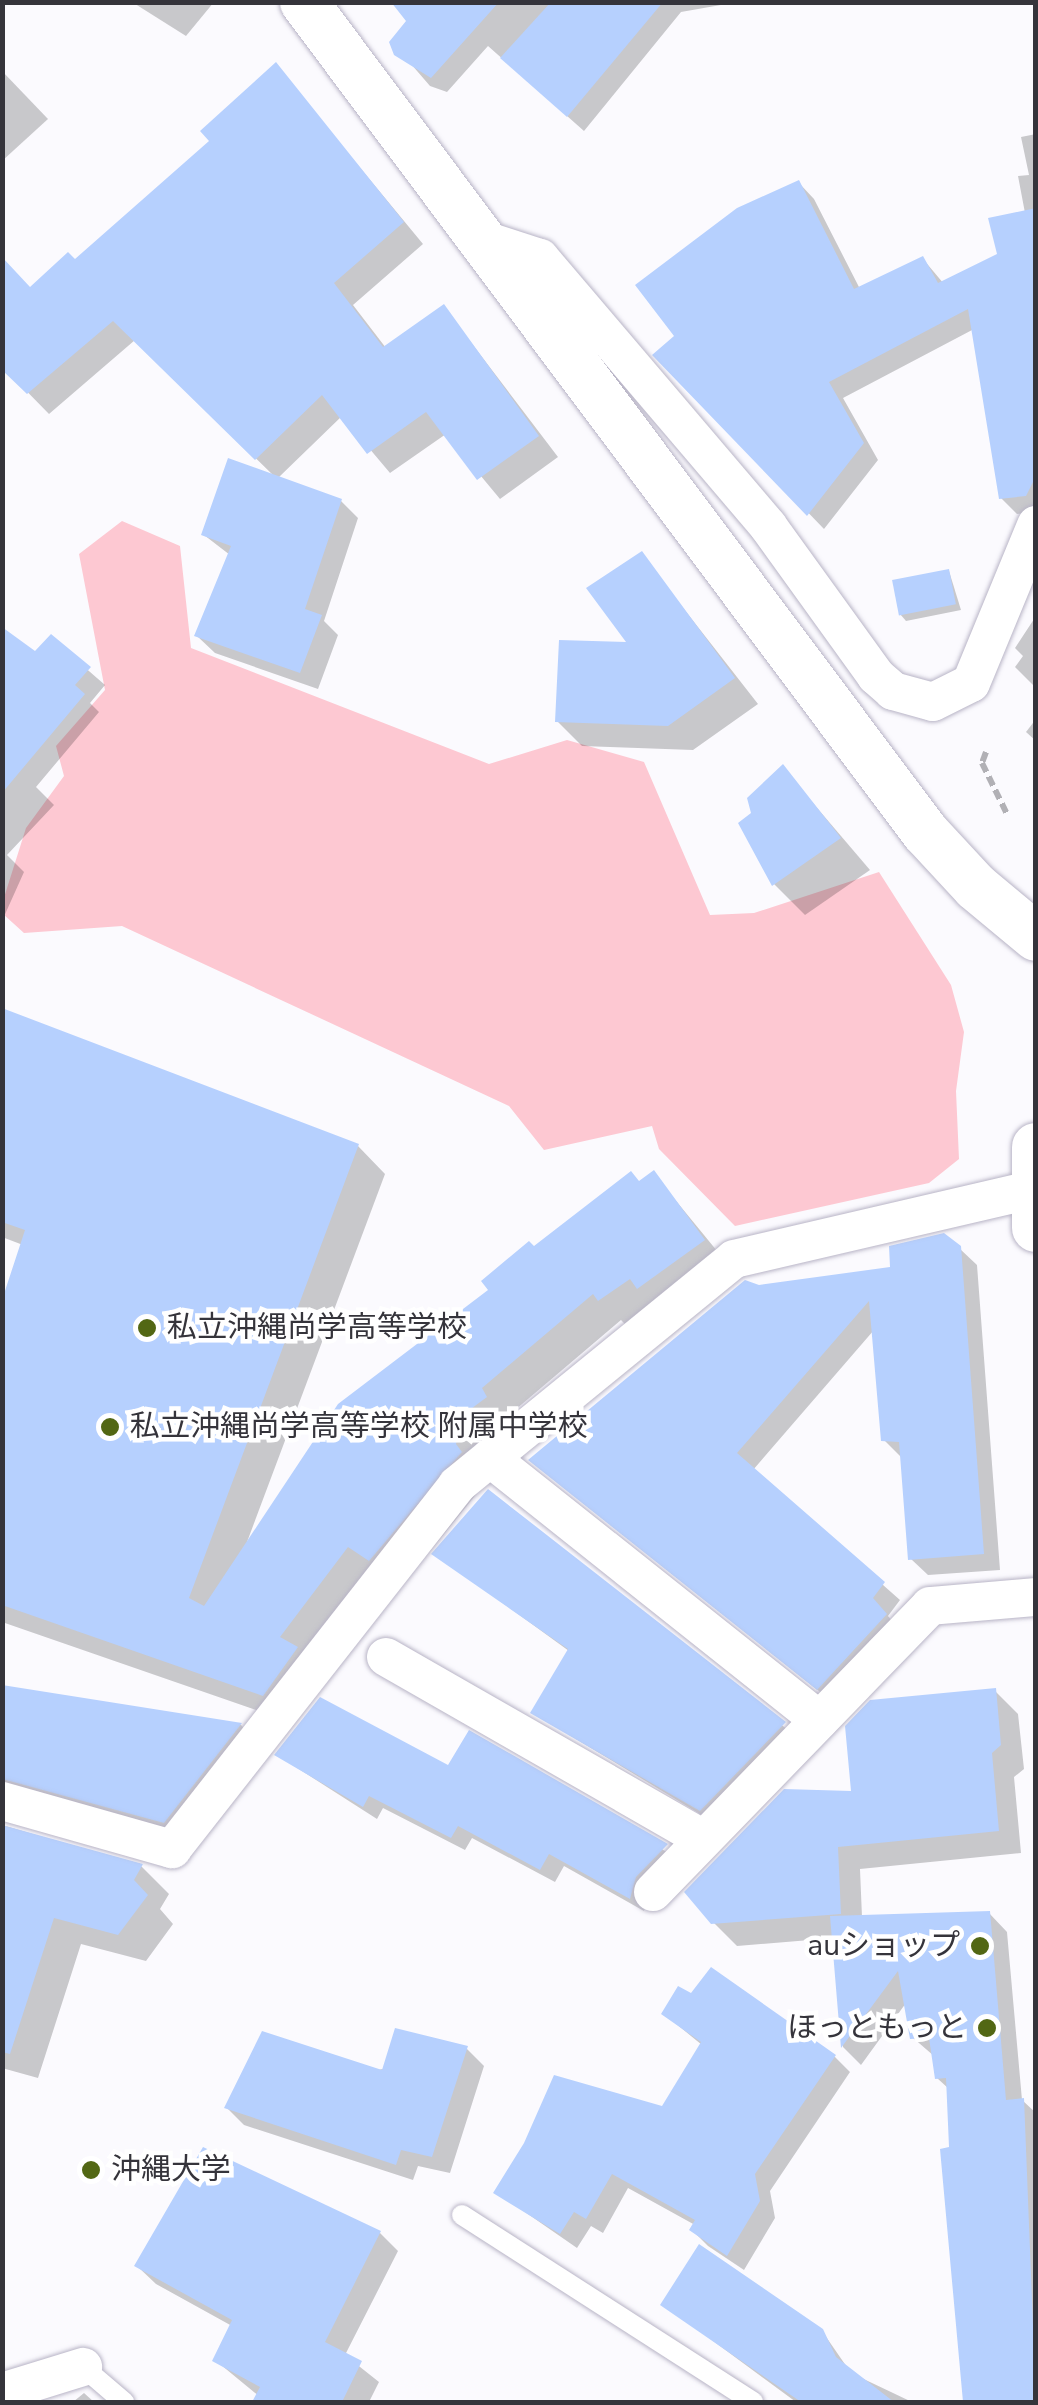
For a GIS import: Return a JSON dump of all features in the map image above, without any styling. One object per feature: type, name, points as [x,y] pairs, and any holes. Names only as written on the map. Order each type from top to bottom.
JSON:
[{"type":"street","points":[[304,2],[475,237],[925,832],[976,887],[1036,937]]},
{"type":"street","points":[[475,237],[540,258],[768,526],[876,676],[893,690],[933,702],[971,682],[1036,525]]},
{"type":"street","points":[[1036,1147],[1036,1228]]},
{"type":"street","points":[[2,1801],[172,1850],[456,1485],[734,1259],[1034,1189]]},
{"type":"street","points":[[490,1458],[819,1720]]},
{"type":"street","points":[[653,1892],[930,1606],[1036,1597]]},
{"type":"street","points":[[386,1657],[704,1839]]},
{"type":"street","points":[[2,2392],[82,2367]]},
{"type":"lane","points":[[462,2216],[752,2402]]},
{"type":"lane","points":[[82,2367],[124,2402]]},
{"type":"path","points":[[986,752],[982,763],[1008,816]]},
{"type":"shaded area","points":[[122,521],[180,546],[191,648],[489,764],[567,740],[644,762],[710,915],[754,913],[879,872],[951,985],[964,1032],[956,1091],[959,1159],[929,1183],[735,1226],[659,1149],[652,1126],[544,1150],[509,1106],[122,926],[24,933],[3,914],[2,904],[26,828],[64,776],[56,746],[105,690],[79,554]]},
{"type":"building","points":[[391,2],[499,2],[431,78],[394,55],[389,42],[406,21]]},
{"type":"building","points":[[551,2],[663,2],[567,117],[500,58]]},
{"type":"building","points":[[276,62],[404,222],[334,283],[383,347],[444,304],[539,436],[477,480],[426,412],[367,454],[322,395],[255,460],[113,321],[27,394],[2,370],[2,257],[30,287],[68,252],[75,259],[209,141],[200,131]]},
{"type":"building","points":[[799,180],[854,289],[923,256],[938,283],[997,254],[988,218],[1036,208],[1036,476],[1026,496],[999,499],[968,309],[829,382],[864,443],[807,516],[652,355],[674,336],[635,285],[737,208]]},
{"type":"building","points":[[228,458],[342,499],[305,609],[322,615],[300,673],[194,636],[231,546],[201,535]]},
{"type":"building","points":[[642,551],[735,678],[668,726],[555,722],[559,640],[626,642],[586,588]]},
{"type":"building","points":[[949,569],[956,604],[899,615],[892,580]]},
{"type":"building","points":[[2,627],[35,651],[51,634],[91,667],[75,685],[85,694],[2,793]]},
{"type":"building","points":[[783,764],[841,838],[772,886],[738,823],[751,813],[747,798]]},
{"type":"building","points":[[2,1008],[359,1144],[189,1598],[204,1606],[338,1404],[488,1290],[481,1281],[529,1241],[534,1246],[631,1171],[639,1181],[654,1170],[705,1240],[637,1289],[630,1279],[598,1301],[593,1294],[482,1388],[487,1397],[464,1414],[456,1444],[462,1452],[369,1561],[348,1547],[280,1637],[298,1647],[263,1696],[2,1605],[2,1300],[25,1230],[2,1222]]},
{"type":"building","points":[[944,1233],[961,1246],[984,1554],[908,1560],[899,1442],[881,1441],[869,1301],[737,1453],[885,1582],[873,1598],[887,1614],[817,1690],[528,1460],[745,1280],[759,1285],[890,1267],[889,1246]]},
{"type":"building","points":[[488,1489],[786,1722],[700,1811],[530,1713],[568,1649],[431,1554]]},
{"type":"building","points":[[2,1685],[242,1723],[164,1823],[2,1779]]},
{"type":"building","points":[[996,1688],[1001,1745],[992,1753],[999,1831],[838,1847],[841,1914],[711,1924],[684,1892],[784,1789],[851,1791],[845,1726],[870,1700]]},
{"type":"building","points":[[320,1697],[448,1765],[469,1730],[668,1844],[636,1877],[630,1899],[549,1854],[540,1870],[458,1826],[451,1838],[369,1796],[363,1807],[274,1755]]},
{"type":"building","points":[[2,1825],[143,1864],[134,1880],[148,1895],[118,1935],[54,1918],[10,2054],[2,2052]]},
{"type":"building","points":[[990,1911],[1006,2100],[1024,2098],[1036,2402],[963,2402],[940,2149],[949,2147],[946,2078],[935,2079],[929,2038],[910,2039],[898,1971],[841,2048],[830,1916]]},
{"type":"building","points":[[711,1967],[836,2055],[755,2174],[760,2201],[727,2256],[689,2230],[695,2220],[612,2174],[586,2219],[574,2212],[560,2234],[493,2193],[524,2143],[554,2075],[662,2106],[701,2042],[661,2014],[678,1986],[691,1993]]},
{"type":"building","points":[[395,2028],[468,2046],[432,2157],[401,2150],[396,2165],[224,2108],[262,2031],[382,2070]]},
{"type":"building","points":[[203,2147],[381,2231],[325,2342],[362,2361],[342,2402],[252,2402],[260,2387],[212,2361],[232,2320],[134,2266]]},
{"type":"building","points":[[699,2244],[823,2329],[836,2357],[894,2402],[801,2402],[660,2305]]},
{"type":"place","name":"私立沖縄尚学高等学校","points":[[147,1328]]},
{"type":"place","name":"私立沖縄尚学高等学校 附属中学校","points":[[110,1427]]},
{"type":"place","name":"auショップ","points":[[980,1946]]},
{"type":"place","name":"ほっともっと","points":[[987,2028]]},
{"type":"place","name":"沖縄大学","points":[[91,2170]]}]
